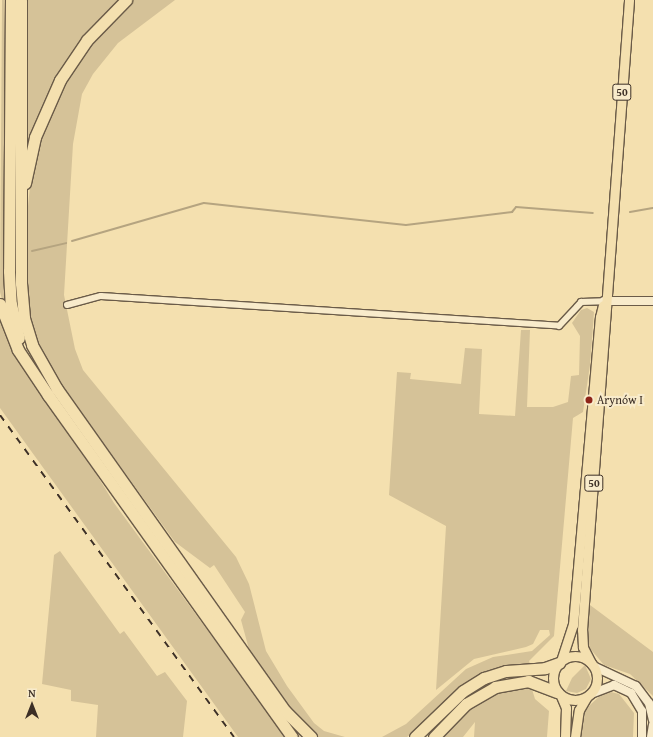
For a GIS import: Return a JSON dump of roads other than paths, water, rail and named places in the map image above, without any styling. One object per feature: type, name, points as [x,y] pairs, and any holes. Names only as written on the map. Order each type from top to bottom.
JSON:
[{"type":"highway","points":[[11,0],[10,287],[16,327],[33,372]]},
{"type":"highway","points":[[21,0],[20,242],[22,308],[30,336],[44,368],[285,711],[311,737]]},
{"type":"highway","points":[[20,242],[27,169],[42,118],[76,54],[126,0]]},
{"type":"highway","points":[[0,304],[15,343],[33,372],[292,737]]},
{"type":"highway","points":[[414,737],[463,691],[484,678],[506,671],[545,668],[560,662]]},
{"type":"highway","points":[[434,737],[466,704],[495,687],[528,681],[559,694]]},
{"type":"main road","name":"50","points":[[565,737],[566,708],[553,677],[573,626],[600,317],[604,301],[629,0]]},
{"type":"main road","name":"50","points":[[575,737],[579,710],[597,677],[582,638],[606,325],[604,301]]},
{"type":"main road","points":[[560,662],[576,656],[592,664]]},
{"type":"main road","points":[[559,694],[576,700],[588,696]]},
{"type":"street","points":[[67,305],[101,296],[559,326],[581,302],[653,301]]},
{"type":"street","points":[[592,664],[636,686],[649,703],[653,720]]},
{"type":"street","points":[[588,696],[614,685],[631,693],[642,711],[642,737]]},
{"type":"street","points":[[651,737],[653,725]]},
{"type":"waterway","points":[[72,241],[204,203],[406,225],[512,212],[516,207],[593,213]]},
{"type":"waterway","points":[[630,212],[653,208]]},
{"type":"waterway","points":[[32,251],[66,243]]},
{"type":"railway","points":[[0,415],[234,737]]},
{"type":"place","name":"Arynów I","points":[[589,400]]}]
